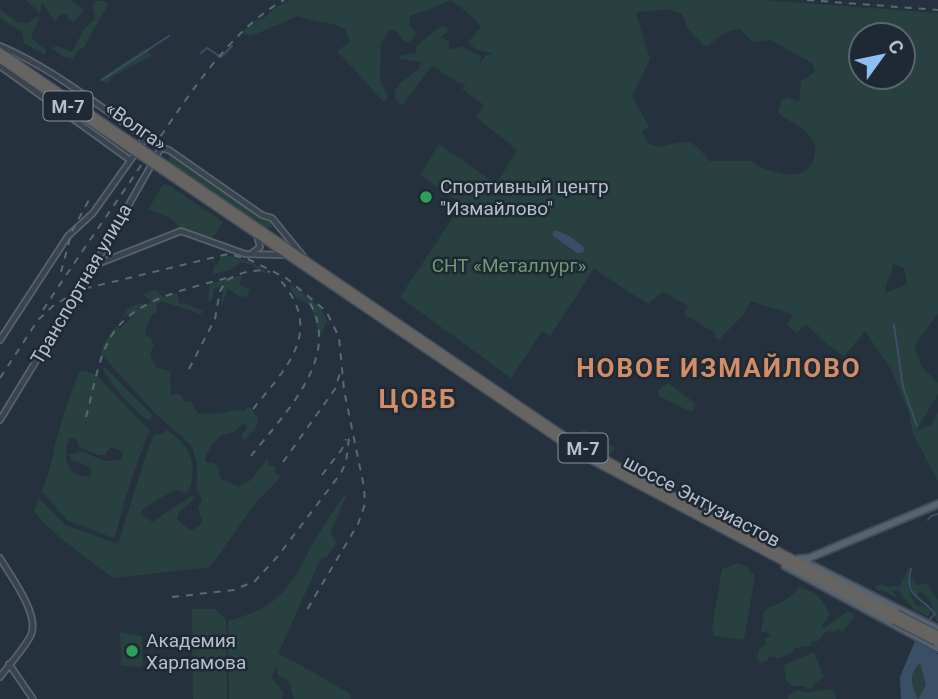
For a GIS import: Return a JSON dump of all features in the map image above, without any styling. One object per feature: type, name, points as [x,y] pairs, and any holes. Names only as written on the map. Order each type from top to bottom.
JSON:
[{"type":"highway","name":"«Волга»","points":[[0,52],[256,230]]},
{"type":"highway","name":"«Волга»","points":[[0,59],[125,141]]},
{"type":"highway","name":"шоссе Энтузиастов","points":[[256,230],[288,255],[580,454],[896,617],[936,643]]},
{"type":"highway","name":"шоссе Энтузиастов","points":[[256,230],[311,264],[565,437],[744,537]]},
{"type":"main road","points":[[798,559],[807,559],[830,550],[938,503]]},
{"type":"main road","points":[[744,537],[826,571],[938,629]]},
{"type":"main road","points":[[744,537],[759,552],[905,631],[936,643]]},
{"type":"main road","points":[[826,571],[821,560],[830,550]]},
{"type":"main road","points":[[905,631],[914,626],[912,615]]},
{"type":"main road","points":[[936,643],[928,639],[929,634],[938,629]]},
{"type":"street","points":[[0,46],[29,59],[78,91],[141,135],[142,144],[93,212],[68,236],[0,340]]},
{"type":"street","points":[[0,66],[130,160]]},
{"type":"street","name":"Транспортная улица","points":[[0,420],[94,266],[161,148],[169,149],[262,215],[272,218],[276,224]]},
{"type":"street","points":[[247,254],[256,252],[260,247],[256,230],[271,231],[276,224],[311,264]]},
{"type":"street","points":[[94,266],[181,231],[247,254],[288,255]]},
{"type":"street","points":[[101,254],[110,259]]},
{"type":"street","points":[[0,558],[33,620],[31,636],[0,677]]},
{"type":"street","points":[[9,664],[33,699]]},
{"type":"green space","points":[[26,0],[70,0],[84,10],[74,22],[69,20],[67,14],[61,14],[56,21],[42,2],[40,13]]},
{"type":"green space","points":[[290,0],[451,0],[410,16],[409,25],[415,32],[415,37],[409,42],[404,41],[395,30],[390,30],[381,43],[380,79],[388,98],[383,101],[337,51],[350,42],[345,29],[298,16],[251,36],[241,33]]},
{"type":"green space","name":"СНТ «Металлург»","points":[[451,0],[764,0],[938,13],[938,314],[914,346],[921,366],[938,383],[938,394],[916,431],[931,425],[938,412],[938,481],[913,434],[908,410],[892,371],[865,331],[844,356],[806,324],[797,333],[787,325],[793,315],[751,301],[743,315],[719,340],[714,336],[716,334],[684,314],[688,306],[663,292],[648,304],[594,269],[550,336],[542,331],[511,378],[400,297],[462,204],[420,175],[439,144],[496,184],[517,150],[476,117],[484,105],[462,89],[466,84],[458,83],[435,67],[432,66],[404,104],[400,105],[396,99],[396,89],[419,69],[421,62],[400,59],[400,56],[416,53],[417,45],[442,26],[450,29],[440,38],[449,41],[449,50],[462,46],[481,57],[479,65],[486,55],[493,53],[473,47],[469,41],[481,27]],"holes":[[[668,9],[682,14],[688,29],[706,47],[724,33],[739,28],[752,42],[771,40],[812,63],[815,72],[801,81],[799,102],[787,97],[781,101],[778,112],[812,139],[815,155],[807,169],[797,174],[786,174],[766,169],[751,161],[709,161],[693,144],[686,142],[658,146],[646,140],[642,131],[649,127],[632,96],[650,59],[636,14],[640,11]],[[893,264],[904,268],[907,284],[886,293]]]},
{"type":"green space","points":[[95,1],[105,1],[108,5],[84,47],[79,49],[73,59],[64,57],[52,48],[57,46],[72,52],[84,29],[95,19],[92,6]]},
{"type":"green space","points":[[0,9],[17,22],[28,23],[37,16],[40,19],[32,39],[46,50],[45,55],[24,43],[22,32],[0,18]]},
{"type":"green space","points":[[146,48],[151,56],[112,77],[107,84],[100,79]]},
{"type":"green space","points":[[169,154],[246,207],[270,220],[271,228],[264,228],[169,162]]},
{"type":"green space","points":[[163,184],[223,222],[212,239],[189,230],[180,230],[171,219],[148,210]]},
{"type":"green space","points":[[221,257],[253,263],[274,279],[250,264],[241,262],[230,270],[213,274],[214,265],[217,265]]},
{"type":"green space","points":[[242,275],[240,285],[250,289],[247,297],[239,296],[228,289],[220,308],[223,293],[219,286],[214,289],[212,300],[208,302],[210,284]]},
{"type":"green space","points":[[292,285],[320,307],[327,321],[320,336],[311,308],[297,299],[289,286]]},
{"type":"green space","points":[[157,291],[163,297],[177,293],[179,303],[203,311],[201,314],[162,301],[157,304],[156,313],[151,316],[147,326],[145,337],[150,336],[154,345],[150,355],[156,367],[170,371],[171,396],[182,396],[185,403],[191,401],[198,414],[238,410],[242,412],[248,407],[258,419],[256,428],[244,440],[241,436],[248,426],[243,423],[233,433],[219,437],[209,450],[205,460],[207,463],[213,462],[218,468],[220,478],[238,487],[251,480],[267,459],[270,466],[275,466],[275,473],[280,476],[257,501],[210,567],[114,578],[58,535],[34,510],[38,500],[41,500],[65,525],[118,544],[149,446],[154,435],[163,434],[166,430],[183,443],[190,455],[190,487],[187,493],[175,490],[140,513],[152,522],[191,496],[194,497],[193,500],[178,514],[177,519],[191,531],[203,522],[198,508],[202,500],[197,488],[197,463],[192,446],[156,414],[101,354],[104,343],[116,326],[120,329],[130,319],[129,314],[122,318],[127,310],[138,303],[147,305],[150,300],[143,295]]},
{"type":"green space","points":[[105,367],[152,415],[150,421],[117,390],[106,375],[103,369]]},
{"type":"green space","points":[[79,372],[95,374],[149,430],[113,538],[67,520],[41,491]],"holes":[[[69,439],[77,440],[79,447],[98,455],[105,455],[110,447],[121,451],[123,455],[120,460],[105,461],[80,451],[69,455],[71,462],[75,461],[91,468],[91,475],[76,475],[68,466],[66,452]]]},
{"type":"green space","points":[[666,384],[695,403],[693,411],[659,396],[658,391]]},
{"type":"green space","points":[[584,430],[613,446],[614,450],[610,455],[582,440],[581,431]]},
{"type":"green space","points":[[345,494],[330,533],[337,542],[327,557],[321,558],[278,654],[351,694],[351,699],[294,699],[289,682],[278,675],[277,666],[271,677],[284,693],[282,699],[229,699],[228,621],[261,609],[283,592]]},
{"type":"green space","points":[[738,563],[747,567],[755,576],[744,640],[714,636],[712,628],[722,569]]},
{"type":"green space","points":[[908,568],[908,584],[912,597],[917,606],[920,604],[931,611],[928,617],[913,609],[898,590],[893,591],[897,598],[875,589],[882,584],[886,587],[900,586]]},
{"type":"green space","points":[[910,578],[914,579],[916,585],[926,583],[938,600],[938,622],[926,596],[920,591],[918,595],[915,594]]},
{"type":"green space","points":[[799,587],[819,596],[824,604],[830,615],[822,625],[824,628],[848,611],[854,617],[843,632],[839,629],[835,632],[826,631],[818,641],[812,641],[810,646],[795,648],[792,653],[779,658],[769,656],[768,661],[759,663],[757,657],[760,648],[771,635],[766,631],[761,632],[764,612],[786,600]]},
{"type":"green space","points":[[192,609],[215,609],[226,620],[227,699],[193,699]]},
{"type":"green space","name":"Академия Харламова","points":[[120,632],[142,636],[143,667],[121,666]]},
{"type":"green space","points":[[915,641],[938,654],[938,699],[901,699],[900,677]]},
{"type":"green space","points":[[814,652],[824,677],[807,689],[804,686],[793,686],[786,681],[784,665]]},
{"type":"green space","points":[[828,689],[834,691],[836,699],[788,699],[788,695],[798,690],[806,693]]},
{"type":"water","points":[[555,230],[578,242],[584,248],[583,252],[577,253],[552,235]]},
{"type":"water","points":[[915,641],[938,654],[938,699],[918,699],[901,699],[900,677]],"holes":[[[920,663],[926,685],[918,699],[912,685],[912,675]]]},
{"type":"waterway","points":[[102,80],[169,36]]},
{"type":"waterway","points":[[201,53],[207,48],[221,57],[232,46]]},
{"type":"waterway","points":[[894,325],[903,387],[917,426]]},
{"type":"waterway","points":[[928,520],[938,514]]},
{"type":"waterway","points":[[911,569],[909,579],[912,591],[935,614],[928,621]]},
{"type":"railway","points":[[43,310],[205,74],[243,32],[284,0]]},
{"type":"railway","points":[[807,0],[938,10]]},
{"type":"railway","points":[[61,272],[72,231],[90,198]]},
{"type":"railway","points":[[0,378],[38,320],[53,306],[79,290],[228,254],[248,259],[286,278],[326,311],[339,337],[344,390],[365,504],[358,524],[305,613]]},
{"type":"railway","points":[[189,369],[215,319],[220,291],[226,281],[247,272],[270,272]]},
{"type":"railway","points":[[86,417],[101,358],[109,340],[131,314],[162,297],[230,277]]},
{"type":"railway","points":[[253,409],[288,364],[300,332],[299,316],[293,299],[280,280]]},
{"type":"railway","points":[[251,456],[293,403],[314,363],[319,342],[317,321],[308,300]]},
{"type":"railway","points":[[283,462],[335,389],[340,373]]},
{"type":"railway","points":[[172,597],[234,590],[255,581],[278,556],[341,473],[346,462],[349,438]]},
{"type":"railway","points":[[322,475],[342,449],[346,439]]},
{"type":"place","name":"Спортивный центр \"Измайлово\"","points":[[426,197]]},
{"type":"place","name":"Академия Харламова","points":[[132,651]]},
{"type":"district","name":"НОВОЕ ИЗМАЙЛОВО","points":[[719,368]]},
{"type":"district","name":"ЦОВБ","points":[[418,399]]}]
